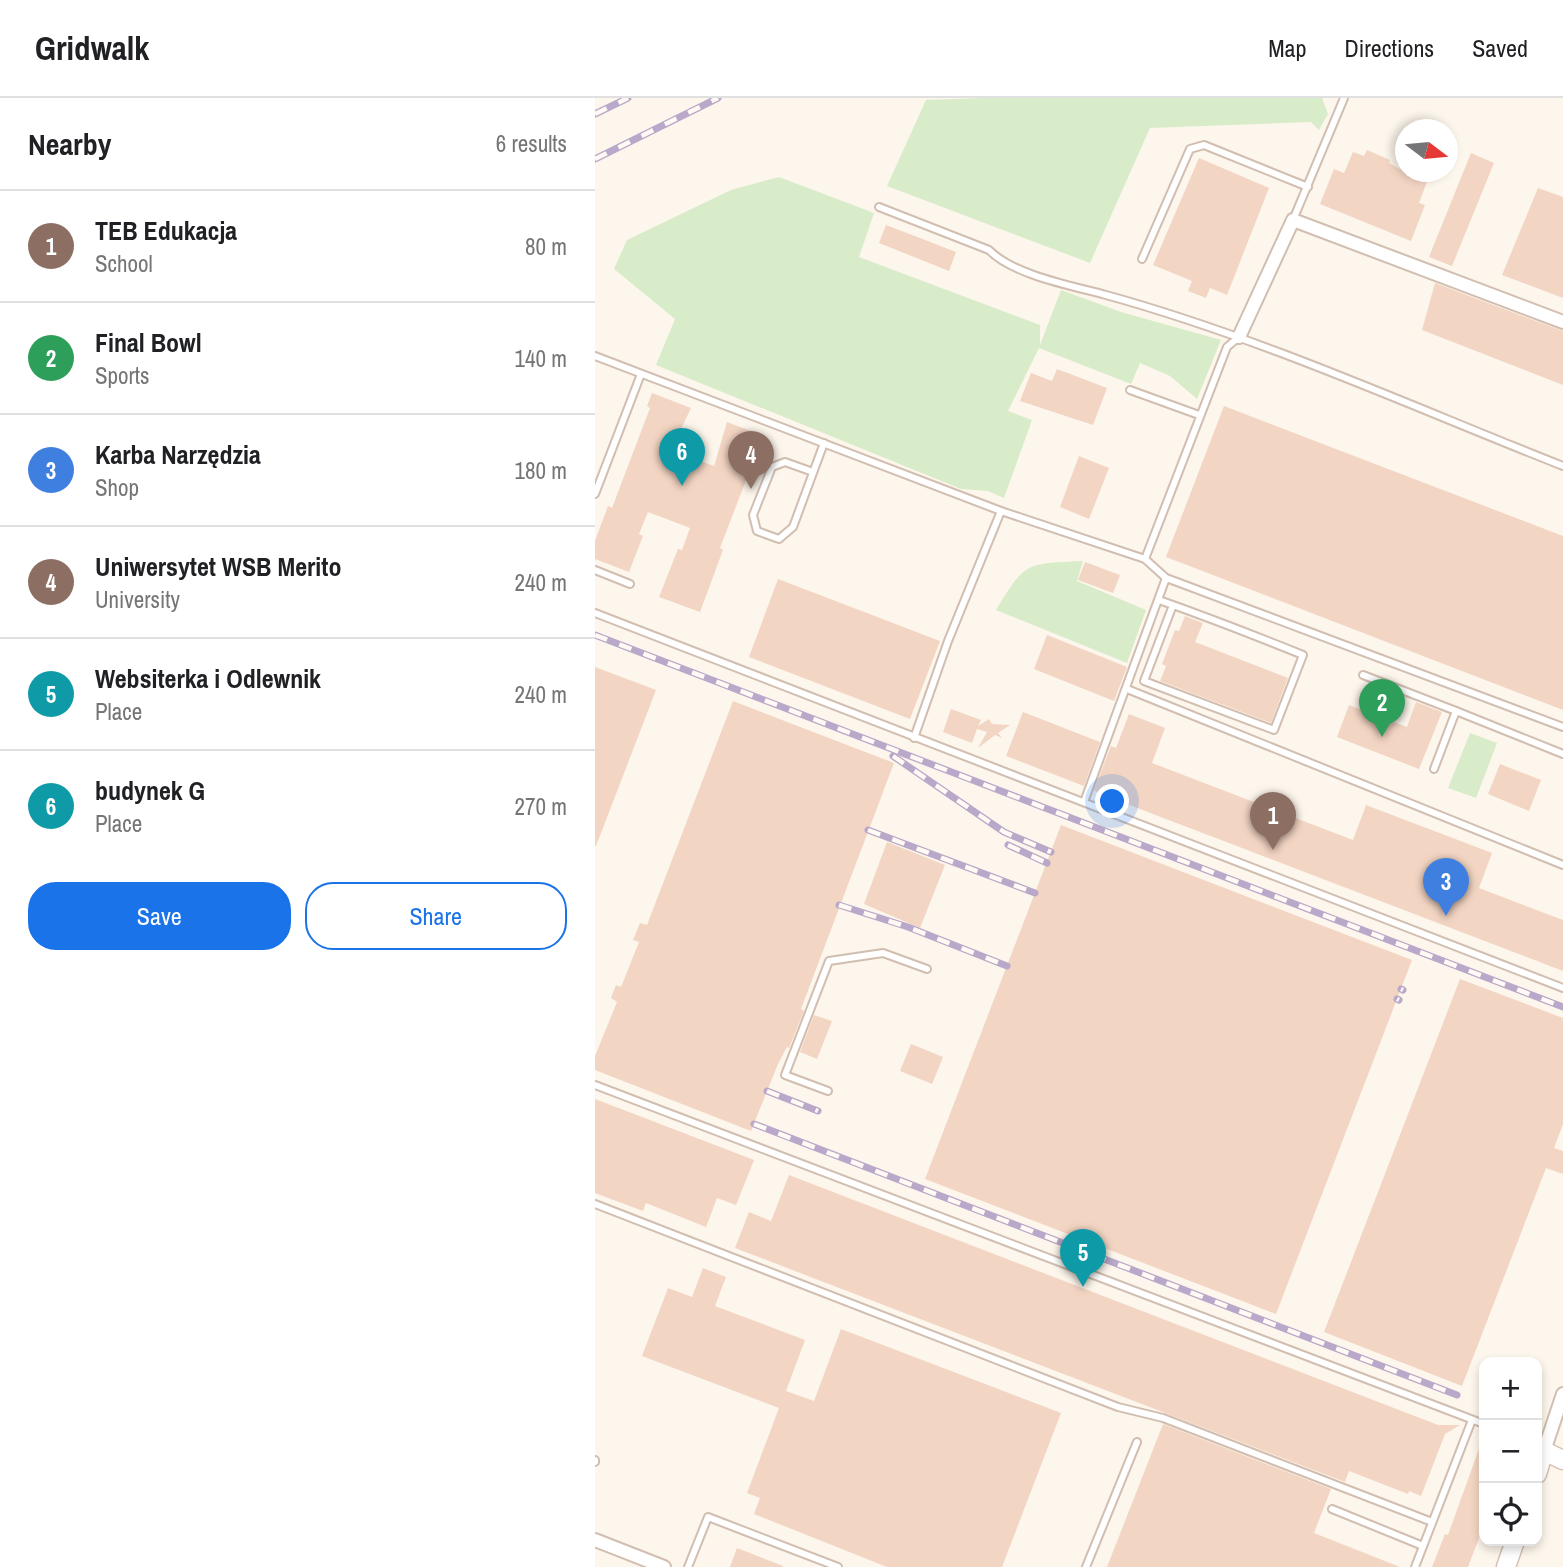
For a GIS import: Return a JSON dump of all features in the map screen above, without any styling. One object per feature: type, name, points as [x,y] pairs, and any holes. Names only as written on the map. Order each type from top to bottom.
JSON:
[{"type":"street","points":[[1239,337],[1293,220],[1563,322]]},
{"type":"street","points":[[1542,1444],[1563,1394]]},
{"type":"street","points":[[1542,1450],[1563,1460]]},
{"type":"street","points":[[595,1540],[664,1567]]},
{"type":"street","points":[[1506,1567],[1513,1546]]},
{"type":"lane","points":[[1293,220],[1344,98]]},
{"type":"lane","points":[[1142,259],[1190,149],[1204,145],[1308,187]]},
{"type":"lane","points":[[879,207],[989,250],[999,260],[1063,284],[1239,337],[1563,467]]},
{"type":"lane","points":[[1145,559],[1227,347],[1239,337]]},
{"type":"lane","points":[[596,358],[1001,511],[1145,559],[1166,578],[1563,727]]},
{"type":"lane","points":[[595,494],[641,374]]},
{"type":"lane","points":[[1129,390],[1199,415]]},
{"type":"lane","points":[[813,472],[785,462],[772,467],[753,515],[757,531],[779,539],[790,532],[813,472],[824,443]]},
{"type":"lane","points":[[914,738],[948,641],[1001,511]]},
{"type":"lane","points":[[595,570],[629,584]]},
{"type":"lane","points":[[1084,802],[1166,578]]},
{"type":"lane","points":[[1159,600],[1173,605],[1303,655],[1274,730],[1144,681],[1173,605]]},
{"type":"lane","points":[[595,613],[1563,988]]},
{"type":"lane","points":[[1363,675],[1563,754]]},
{"type":"lane","points":[[1127,689],[1563,865]]},
{"type":"lane","points":[[1434,769],[1456,711]]},
{"type":"lane","points":[[828,1091],[785,1074],[829,961],[883,953],[927,969]]},
{"type":"lane","points":[[595,1085],[1479,1422]]},
{"type":"lane","points":[[595,1205],[1118,1407],[1163,1418],[1432,1522]]},
{"type":"lane","points":[[1415,1567],[1472,1420]]},
{"type":"lane","points":[[1086,1567],[1137,1441]]},
{"type":"lane","points":[[1332,1509],[1423,1546]]},
{"type":"lane","points":[[688,1567],[708,1517],[838,1567]]},
{"type":"green space","points":[[1322,98],[1328,114],[1319,130],[1311,122],[1150,128],[1090,263],[887,186],[926,100]]},
{"type":"green space","points":[[779,177],[874,213],[859,257],[1040,325],[1040,345],[1061,290],[1121,312],[1221,340],[1197,399],[1170,376],[1140,363],[1131,384],[1039,348],[1008,411],[1032,420],[1004,498],[988,491],[961,489],[656,365],[675,319],[614,269],[627,240],[731,190]]},
{"type":"green space","points":[[1083,561],[1077,581],[1146,610],[1127,663],[996,610],[1014,582],[1030,568],[1050,563]]},
{"type":"green space","points":[[1470,733],[1497,743],[1476,798],[1448,788]]},
{"type":"building","points":[[1367,150],[1390,160],[1389,163],[1395,166],[1395,182],[1427,182],[1419,203],[1425,205],[1411,241],[1320,204],[1334,169],[1344,173],[1353,152],[1364,156]]},
{"type":"building","points":[[1471,153],[1494,163],[1452,266],[1429,257]]},
{"type":"building","points":[[1199,158],[1269,188],[1227,295],[1210,288],[1206,298],[1188,291],[1192,281],[1153,265]]},
{"type":"building","points":[[1538,188],[1563,197],[1563,298],[1502,275]]},
{"type":"building","points":[[886,225],[956,252],[949,271],[879,243]]},
{"type":"building","points":[[1435,283],[1563,331],[1563,385],[1422,330]]},
{"type":"building","points":[[1057,369],[1107,388],[1093,425],[1020,401],[1031,373],[1052,381]]},
{"type":"building","points":[[652,393],[691,408],[671,450],[714,466],[727,422],[766,437],[761,450],[758,449],[720,548],[723,550],[700,612],[659,597],[678,549],[682,550],[690,528],[648,512],[639,534],[643,536],[629,572],[595,559],[595,541],[608,506],[612,508],[650,408],[647,406]]},
{"type":"building","points":[[1224,406],[1563,536],[1563,710],[1166,557]]},
{"type":"building","points":[[1079,456],[1109,468],[1089,519],[1060,507]]},
{"type":"building","points":[[1085,562],[1120,575],[1113,593],[1078,580]]},
{"type":"building","points":[[778,579],[940,641],[910,719],[749,657]]},
{"type":"building","points":[[1185,616],[1203,623],[1195,642],[1288,678],[1271,723],[1160,681],[1166,666],[1162,664],[1175,630],[1179,631]]},
{"type":"building","points":[[1047,635],[1127,667],[1114,701],[1034,669]]},
{"type":"building","points":[[595,667],[656,690],[596,846],[595,846]]},
{"type":"building","points":[[733,701],[894,763],[801,1009],[804,1011],[789,1048],[787,1047],[778,1064],[751,1131],[595,1070],[595,1056],[617,1002],[611,998],[616,985],[621,987],[639,942],[633,940],[640,923],[647,925]]},
{"type":"building","points":[[1416,702],[1442,712],[1419,769],[1337,737],[1349,705],[1407,727]]},
{"type":"building","points":[[951,709],[981,720],[978,726],[989,719],[992,724],[1010,725],[998,733],[1002,738],[995,735],[978,748],[987,732],[977,729],[972,743],[943,732]]},
{"type":"building","points":[[1023,712],[1100,742],[1084,786],[1006,756]]},
{"type":"building","points":[[1129,714],[1165,728],[1152,763],[1353,840],[1366,805],[1492,853],[1479,888],[1563,920],[1563,971],[1098,793],[1094,790],[1111,746],[1116,748]]},
{"type":"building","points":[[1500,764],[1541,780],[1529,811],[1488,794]]},
{"type":"building","points":[[1061,825],[1412,960],[1276,1314],[925,1179]]},
{"type":"building","points":[[887,842],[945,865],[920,928],[864,904]]},
{"type":"building","points":[[1460,979],[1563,1018],[1563,1124],[1554,1148],[1563,1151],[1563,1174],[1546,1168],[1462,1386],[1324,1332]]},
{"type":"building","points":[[814,1015],[832,1021],[817,1059],[800,1052]]},
{"type":"building","points":[[911,1044],[943,1057],[932,1084],[900,1071]]},
{"type":"building","points":[[595,1099],[754,1160],[736,1205],[717,1198],[706,1227],[646,1203],[643,1211],[595,1193]]},
{"type":"building","points":[[789,1175],[1438,1425],[1460,1425],[1445,1434],[1421,1496],[1409,1491],[1408,1494],[1349,1471],[1345,1482],[735,1248],[749,1212],[771,1221]]},
{"type":"building","points":[[703,1268],[726,1277],[715,1306],[805,1340],[786,1391],[814,1401],[841,1329],[1061,1413],[1002,1567],[887,1567],[754,1514],[760,1498],[747,1493],[779,1408],[642,1356],[668,1288],[692,1297]]},
{"type":"building","points":[[1163,1424],[1331,1489],[1314,1533],[1400,1567],[1107,1567]]},
{"type":"building","points":[[1479,1449],[1479,1538],[1468,1567],[1432,1567],[1445,1534],[1448,1535]]},
{"type":"building","points":[[737,1548],[783,1566],[783,1567],[730,1567]]},
{"type":"railway","points":[[595,114],[628,98]]},
{"type":"railway","points":[[595,159],[718,98]]},
{"type":"railway","points":[[595,635],[1563,1007]]},
{"type":"railway","points":[[893,756],[1004,832],[1051,852]]},
{"type":"railway","points":[[868,830],[1035,893]]},
{"type":"railway","points":[[1008,845],[1047,863]]},
{"type":"railway","points":[[839,905],[908,927],[1007,966]]},
{"type":"railway","points":[[767,1091],[818,1111]]},
{"type":"railway","points":[[754,1124],[1457,1395]]},
{"type":"place","name":"budynek G","points":[[682,486]]},
{"type":"place","name":"Uniwersytet WSB Merito","points":[[751,489]]},
{"type":"place","name":"Final Bowl","points":[[1382,737]]},
{"type":"place","name":"TEB Edukacja","points":[[1273,850]]},
{"type":"place","name":"Karba Narzędzia","points":[[1446,916]]},
{"type":"place","name":"Websiterka i Odlewnik","points":[[1083,1287]]}]
